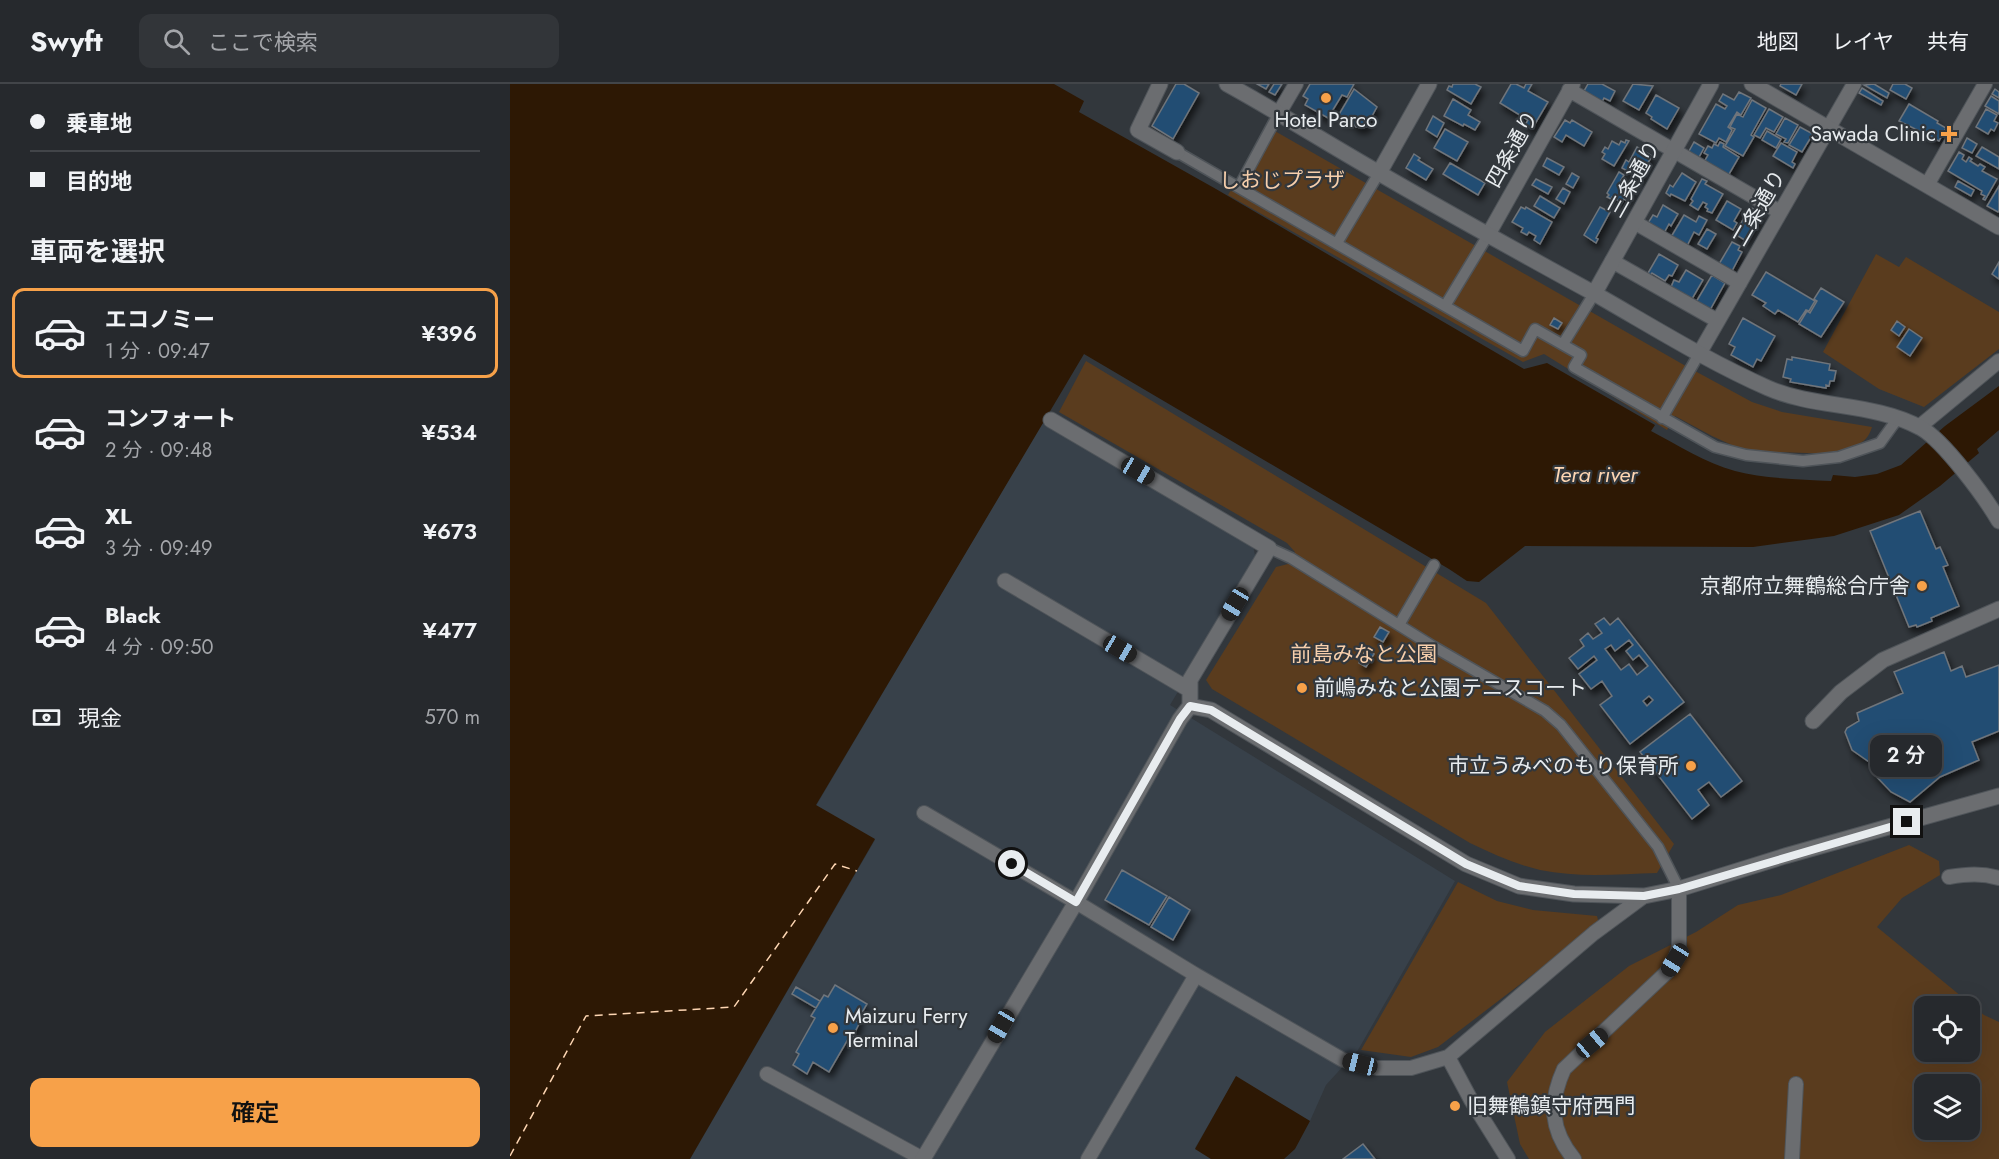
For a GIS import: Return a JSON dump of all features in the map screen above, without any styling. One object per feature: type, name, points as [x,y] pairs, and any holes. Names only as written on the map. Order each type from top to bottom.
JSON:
[{"type":"street","points":[[1160,84],[1138,130],[1523,351],[1535,329],[1581,355],[1574,367],[1715,447],[1746,455],[1803,461],[1839,457],[1880,443],[1898,418]]},
{"type":"street","points":[[1227,84],[1378,173],[1699,354],[1768,388],[1790,396],[1875,411],[1898,418],[1926,431],[1964,472],[1998,515]]},
{"type":"street","points":[[1239,187],[1296,84]]},
{"type":"street","points":[[1337,243],[1429,84]]},
{"type":"street","name":"三条通り","points":[[1594,294],[1711,84]]},
{"type":"street","points":[[1752,84],[1999,227]]},
{"type":"street","name":"二条通り","points":[[1699,354],[1854,84]]},
{"type":"street","points":[[1927,185],[1985,84]]},
{"type":"street","points":[[1571,87],[1780,212]]},
{"type":"street","name":"四条通り","points":[[1488,235],[1571,87]]},
{"type":"street","points":[[1634,222],[1740,283]]},
{"type":"street","points":[[1445,306],[1488,235]]},
{"type":"street","points":[[1612,261],[1718,321]]},
{"type":"street","points":[[1563,345],[1594,294]]},
{"type":"street","points":[[1662,418],[1699,354]]},
{"type":"street","points":[[1926,431],[1999,361]]},
{"type":"street","points":[[1051,420],[1269,548],[1292,558],[1399,625],[1545,711],[1561,725],[1658,847],[1679,889],[1679,946],[1675,960],[1667,972],[1564,1069],[1555,1088],[1555,1121],[1562,1145],[1574,1159]]},
{"type":"street","points":[[767,1074],[923,1159],[1076,902],[1180,719],[1190,706],[1190,680],[1269,548]]},
{"type":"street","points":[[1399,625],[1434,566]]},
{"type":"street","points":[[1005,581],[1190,690]]},
{"type":"street","points":[[1813,722],[1841,692],[1883,660],[1999,609]]},
{"type":"street","points":[[1190,706],[1211,710],[1466,864],[1519,886],[1574,894],[1644,896],[1679,889],[1785,856],[1999,796]]},
{"type":"street","points":[[924,813],[1343,1060],[1377,1068],[1411,1068],[1448,1057],[1594,933],[1644,896]]},
{"type":"street","points":[[1949,877],[1985,874],[1999,878]]},
{"type":"street","points":[[1088,1159],[1196,975]]},
{"type":"street","points":[[1448,1057],[1471,1100],[1508,1159]]},
{"type":"street","points":[[1792,1159],[1796,1084]]},
{"type":"shaded area","points":[[1042,423],[1253,545],[1256,561],[1170,705],[1455,881],[1358,1050],[1326,1085],[1310,1121],[1236,1077],[1195,1148],[1211,1159],[690,1159],[875,840],[816,806]]},
{"type":"green space","name":"しおじプラザ","points":[[1266,126],[1752,402],[1782,412],[1872,427],[1869,434],[1862,442],[1834,452],[1834,454],[1745,451],[1675,416],[1667,430],[1544,354],[1523,362],[1228,195]]},
{"type":"green space","points":[[1876,254],[1899,267],[1906,257],[1999,312],[1999,349],[1924,407],[1879,389],[1823,352]]},
{"type":"green space","name":"前島みなと公園","points":[[1086,361],[1486,603],[1674,844],[1657,873],[1569,874],[1540,870],[1504,858],[1470,843],[1212,689],[1206,680],[1276,567],[1288,564],[1295,552],[1287,543],[1059,412]]},
{"type":"green space","points":[[1909,845],[1939,861],[1940,875],[1902,898],[1877,927],[1961,996],[1914,996],[1914,1062],[1980,1062],[1980,1012],[1999,1022],[1999,1159],[1529,1159],[1520,1144],[1507,1082],[1545,1032],[1629,966],[1696,932],[1738,905],[1781,895]]},
{"type":"green space","points":[[1458,882],[1497,901],[1533,910],[1597,916],[1599,924],[1438,1047],[1411,1057],[1361,1050]]},
{"type":"water","name":"Tera river","points":[[510,84],[1054,84],[1084,101],[1079,112],[1216,189],[1524,369],[1547,363],[1655,425],[1651,431],[1702,459],[1724,468],[1758,476],[1831,481],[1833,475],[1855,477],[1877,474],[1901,465],[1945,426],[1999,386],[1999,430],[1977,449],[1979,453],[1940,486],[1899,515],[1834,536],[1753,547],[1525,546],[1479,582],[1467,581],[1084,354],[816,805],[875,839],[690,1159],[510,1159]]},
{"type":"water","points":[[1236,1076],[1310,1121],[1295,1149],[1284,1159],[1211,1159],[1195,1149]]},
{"type":"building","points":[[1176,84],[1184,84],[1199,93],[1173,139],[1152,126]]},
{"type":"building","points":[[1257,84],[1269,84],[1266,89]]},
{"type":"building","points":[[1274,84],[1282,84],[1275,95],[1269,92]]},
{"type":"building","points":[[1310,84],[1354,84],[1347,97],[1342,95],[1328,118],[1305,105],[1308,99],[1303,96]]},
{"type":"building","points":[[1453,84],[1475,84],[1481,87],[1471,104],[1447,90]]},
{"type":"building","points":[[1511,84],[1524,88],[1526,84],[1532,84],[1528,91],[1548,102],[1532,129],[1525,125],[1528,120],[1500,103]]},
{"type":"building","points":[[1588,84],[1602,84],[1615,91],[1610,101],[1604,98],[1602,102],[1584,91]]},
{"type":"building","points":[[1633,84],[1653,86],[1639,110],[1623,101]]},
{"type":"building","points":[[1781,84],[1802,84],[1796,95],[1780,86]]},
{"type":"building","points":[[1874,84],[1889,93],[1887,98],[1864,85]]},
{"type":"building","points":[[1893,84],[1905,84],[1912,88],[1906,99],[1890,90]]},
{"type":"building","points":[[1862,88],[1883,101],[1881,105],[1859,93]]},
{"type":"building","points":[[1354,89],[1377,107],[1366,127],[1363,128],[1356,127],[1349,119],[1345,122],[1338,116]]},
{"type":"building","points":[[1995,89],[1999,92],[1999,98],[1992,94]]},
{"type":"building","points":[[1739,92],[1751,98],[1741,115],[1737,112],[1728,127],[1732,130],[1726,142],[1719,138],[1716,143],[1699,134],[1716,104],[1725,109],[1727,106],[1719,101],[1723,94],[1734,100]]},
{"type":"building","points":[[1656,95],[1679,108],[1667,129],[1646,113]]},
{"type":"building","points":[[1991,96],[1999,101],[1999,114],[1985,106]]},
{"type":"building","points":[[1453,99],[1471,110],[1468,115],[1480,122],[1475,130],[1444,116]]},
{"type":"building","points":[[1752,100],[1766,108],[1751,135],[1754,137],[1743,156],[1725,146],[1735,129],[1730,127],[1737,114],[1743,117]]},
{"type":"building","points":[[1909,104],[1946,128],[1939,141],[1899,121]]},
{"type":"building","points":[[1769,109],[1783,117],[1774,132],[1766,128],[1760,138],[1754,135]]},
{"type":"building","points":[[1986,109],[1997,115],[1994,121],[1998,123],[1994,131],[1991,129],[1988,134],[1976,127]]},
{"type":"building","points":[[1433,116],[1444,123],[1437,137],[1426,130]]},
{"type":"building","points":[[1785,118],[1798,125],[1788,143],[1784,142],[1786,139],[1776,134]]},
{"type":"building","points":[[1565,120],[1570,123],[1572,120],[1592,132],[1584,146],[1566,135],[1562,142],[1554,137]]},
{"type":"building","points":[[1800,127],[1813,134],[1802,152],[1789,145]]},
{"type":"building","points":[[1445,129],[1468,142],[1457,161],[1434,148]]},
{"type":"building","points":[[1767,131],[1781,139],[1776,148],[1762,140]]},
{"type":"building","points":[[1967,138],[1977,144],[1972,153],[1962,148]]},
{"type":"building","points":[[1626,140],[1629,141],[1614,166],[1602,159],[1605,154],[1602,152],[1605,147],[1608,149],[1612,141],[1619,145],[1621,141],[1625,143]]},
{"type":"building","points":[[1694,142],[1704,148],[1698,159],[1688,153]]},
{"type":"building","points":[[1720,142],[1724,144],[1723,147],[1739,157],[1728,176],[1704,162],[1708,155],[1704,153],[1708,146],[1712,148],[1714,144],[1718,146]]},
{"type":"building","points":[[1781,143],[1797,152],[1792,162],[1795,164],[1793,168],[1773,156]]},
{"type":"building","points":[[1637,147],[1652,156],[1641,179],[1622,168],[1626,160],[1629,162]]},
{"type":"building","points":[[1982,147],[1999,157],[1999,169],[1976,156]]},
{"type":"building","points":[[1959,152],[1964,155],[1962,159],[1966,162],[1969,157],[1972,159],[1970,161],[1978,166],[1980,164],[1985,167],[1982,171],[1997,179],[1985,200],[1983,199],[1985,196],[1981,194],[1982,191],[1948,171]]},
{"type":"building","points":[[1414,154],[1420,158],[1418,160],[1433,169],[1426,180],[1406,168]]},
{"type":"building","points":[[1547,158],[1564,167],[1559,175],[1543,166]]},
{"type":"building","points":[[1450,163],[1485,183],[1478,195],[1443,174]]},
{"type":"building","points":[[1619,172],[1624,175],[1621,180],[1634,188],[1627,201],[1624,199],[1622,203],[1612,197],[1611,199],[1607,197]]},
{"type":"building","points":[[1572,173],[1579,177],[1573,188],[1566,184]]},
{"type":"building","points":[[1682,173],[1696,182],[1685,201],[1666,193],[1670,185],[1673,187]]},
{"type":"building","points":[[1536,179],[1552,187],[1548,194],[1532,185]]},
{"type":"building","points":[[1702,179],[1707,181],[1705,184],[1723,194],[1712,213],[1707,211],[1705,207],[1707,204],[1703,202],[1698,210],[1690,205]]},
{"type":"building","points":[[1958,181],[1974,190],[1971,196],[1955,187]]},
{"type":"building","points":[[1999,186],[1999,210],[1998,212],[1987,206]]},
{"type":"building","points":[[1563,188],[1570,192],[1564,204],[1556,199]]},
{"type":"building","points":[[1540,196],[1560,208],[1554,218],[1534,206]]},
{"type":"building","points":[[1727,201],[1741,209],[1734,221],[1737,223],[1733,230],[1716,220]]},
{"type":"building","points":[[1663,205],[1678,214],[1664,233],[1648,223],[1653,215],[1657,217]]},
{"type":"building","points":[[1521,207],[1525,209],[1526,207],[1552,222],[1540,244],[1534,240],[1536,236],[1529,232],[1527,235],[1521,232],[1523,228],[1512,222]]},
{"type":"building","points":[[1600,207],[1610,212],[1596,238],[1598,239],[1596,243],[1584,235]]},
{"type":"building","points":[[1750,207],[1761,214],[1746,241],[1735,234]]},
{"type":"building","points":[[1684,215],[1696,222],[1699,216],[1707,220],[1699,235],[1694,232],[1687,246],[1671,237]]},
{"type":"building","points":[[1707,229],[1716,234],[1707,249],[1698,244]]},
{"type":"building","points":[[1732,242],[1740,246],[1738,250],[1742,252],[1732,271],[1719,264]]},
{"type":"building","points":[[1659,254],[1678,265],[1672,276],[1669,275],[1665,281],[1648,273]]},
{"type":"building","points":[[1999,262],[1999,279],[1992,274]]},
{"type":"building","points":[[1686,270],[1703,280],[1692,299],[1671,287],[1674,280],[1679,282]]},
{"type":"building","points":[[1766,272],[1815,301],[1798,322],[1778,310],[1775,314],[1763,306],[1766,303],[1752,295]]},
{"type":"building","points":[[1712,275],[1725,283],[1710,310],[1696,302]]},
{"type":"building","points":[[1821,288],[1844,302],[1821,337],[1799,324],[1807,311],[1810,313],[1817,301],[1814,299]]},
{"type":"building","points":[[1554,318],[1562,323],[1558,329],[1550,325]]},
{"type":"building","points":[[1743,318],[1775,336],[1761,361],[1757,359],[1753,367],[1731,355],[1735,347],[1729,344]]},
{"type":"building","points":[[1897,321],[1905,327],[1899,336],[1891,330]]},
{"type":"building","points":[[1909,329],[1922,338],[1910,356],[1897,347]]},
{"type":"building","points":[[1792,357],[1830,364],[1829,370],[1836,371],[1834,381],[1830,381],[1826,388],[1790,382],[1791,379],[1783,377],[1787,359],[1792,360]]},
{"type":"building","name":"京都府立舞鶴総合庁舎","points":[[1920,511],[1936,549],[1940,547],[1948,565],[1943,567],[1959,606],[1931,618],[1932,621],[1917,627],[1916,625],[1909,627],[1870,531]]},
{"type":"building","points":[[1604,618],[1610,625],[1618,618],[1684,702],[1630,744],[1600,705],[1612,696],[1602,681],[1591,689],[1579,674],[1597,660],[1594,656],[1578,669],[1569,658],[1584,646],[1580,640],[1588,633],[1593,639],[1602,633],[1595,624]],"holes":[[[1629,640],[1633,645],[1626,651],[1633,660],[1639,655],[1648,666],[1637,675],[1629,664],[1621,670],[1605,649],[1611,645],[1615,651]],[[1649,696],[1653,700],[1647,706],[1643,701]]]},
{"type":"building","points":[[1380,627],[1389,632],[1383,642],[1374,637]]},
{"type":"building","points":[[1366,649],[1374,654],[1366,667],[1359,663]]},
{"type":"building","points":[[1944,652],[1951,671],[1962,666],[1966,677],[1999,665],[1999,731],[1972,742],[1979,760],[1940,777],[1910,802],[1891,792],[1875,775],[1869,762],[1852,750],[1845,732],[1847,728],[1859,721],[1857,713],[1903,693],[1894,672]]},
{"type":"building","name":"市立うみべのもり保育所","points":[[1690,714],[1742,781],[1721,797],[1709,782],[1698,790],[1709,805],[1692,819],[1640,752]]},
{"type":"building","points":[[1122,870],[1167,896],[1149,925],[1105,900]]},
{"type":"building","points":[[1169,897],[1190,910],[1173,940],[1151,927]]},
{"type":"building","name":"Maizuru Ferry Terminal","points":[[835,985],[867,1004],[857,1021],[860,1022],[853,1036],[851,1034],[829,1072],[813,1062],[807,1074],[793,1065],[799,1054],[796,1052],[815,1018],[811,1016],[824,995],[828,997]]},
{"type":"building","points":[[796,987],[820,1001],[816,1008],[792,994]]},
{"type":"building","points":[[1363,1144],[1375,1159],[1343,1159]]},
{"type":"ferry route","points":[[510,1156],[586,1016],[734,1007],[835,864],[857,871]]},
{"type":"place","name":"Hotel Parco","points":[[1326,98]]},
{"type":"place","name":"Sawada Clinic","points":[[1949,134]]},
{"type":"place","name":"京都府立舞鶴総合庁舎","points":[[1922,586]]},
{"type":"place","name":"前嶋みなと公園テニスコート","points":[[1302,688]]},
{"type":"place","name":"市立うみべのもり保育所","points":[[1691,766]]},
{"type":"place","name":"Maizuru Ferry Terminal","points":[[833,1028]]},
{"type":"place","name":"旧舞鶴鎮守府西門","points":[[1455,1106]]},
{"type":"route","points":[[1012,864],[1076,902],[1180,719],[1190,706],[1211,710],[1466,864],[1519,886],[1574,894],[1644,896],[1679,889],[1907,822]]}]
